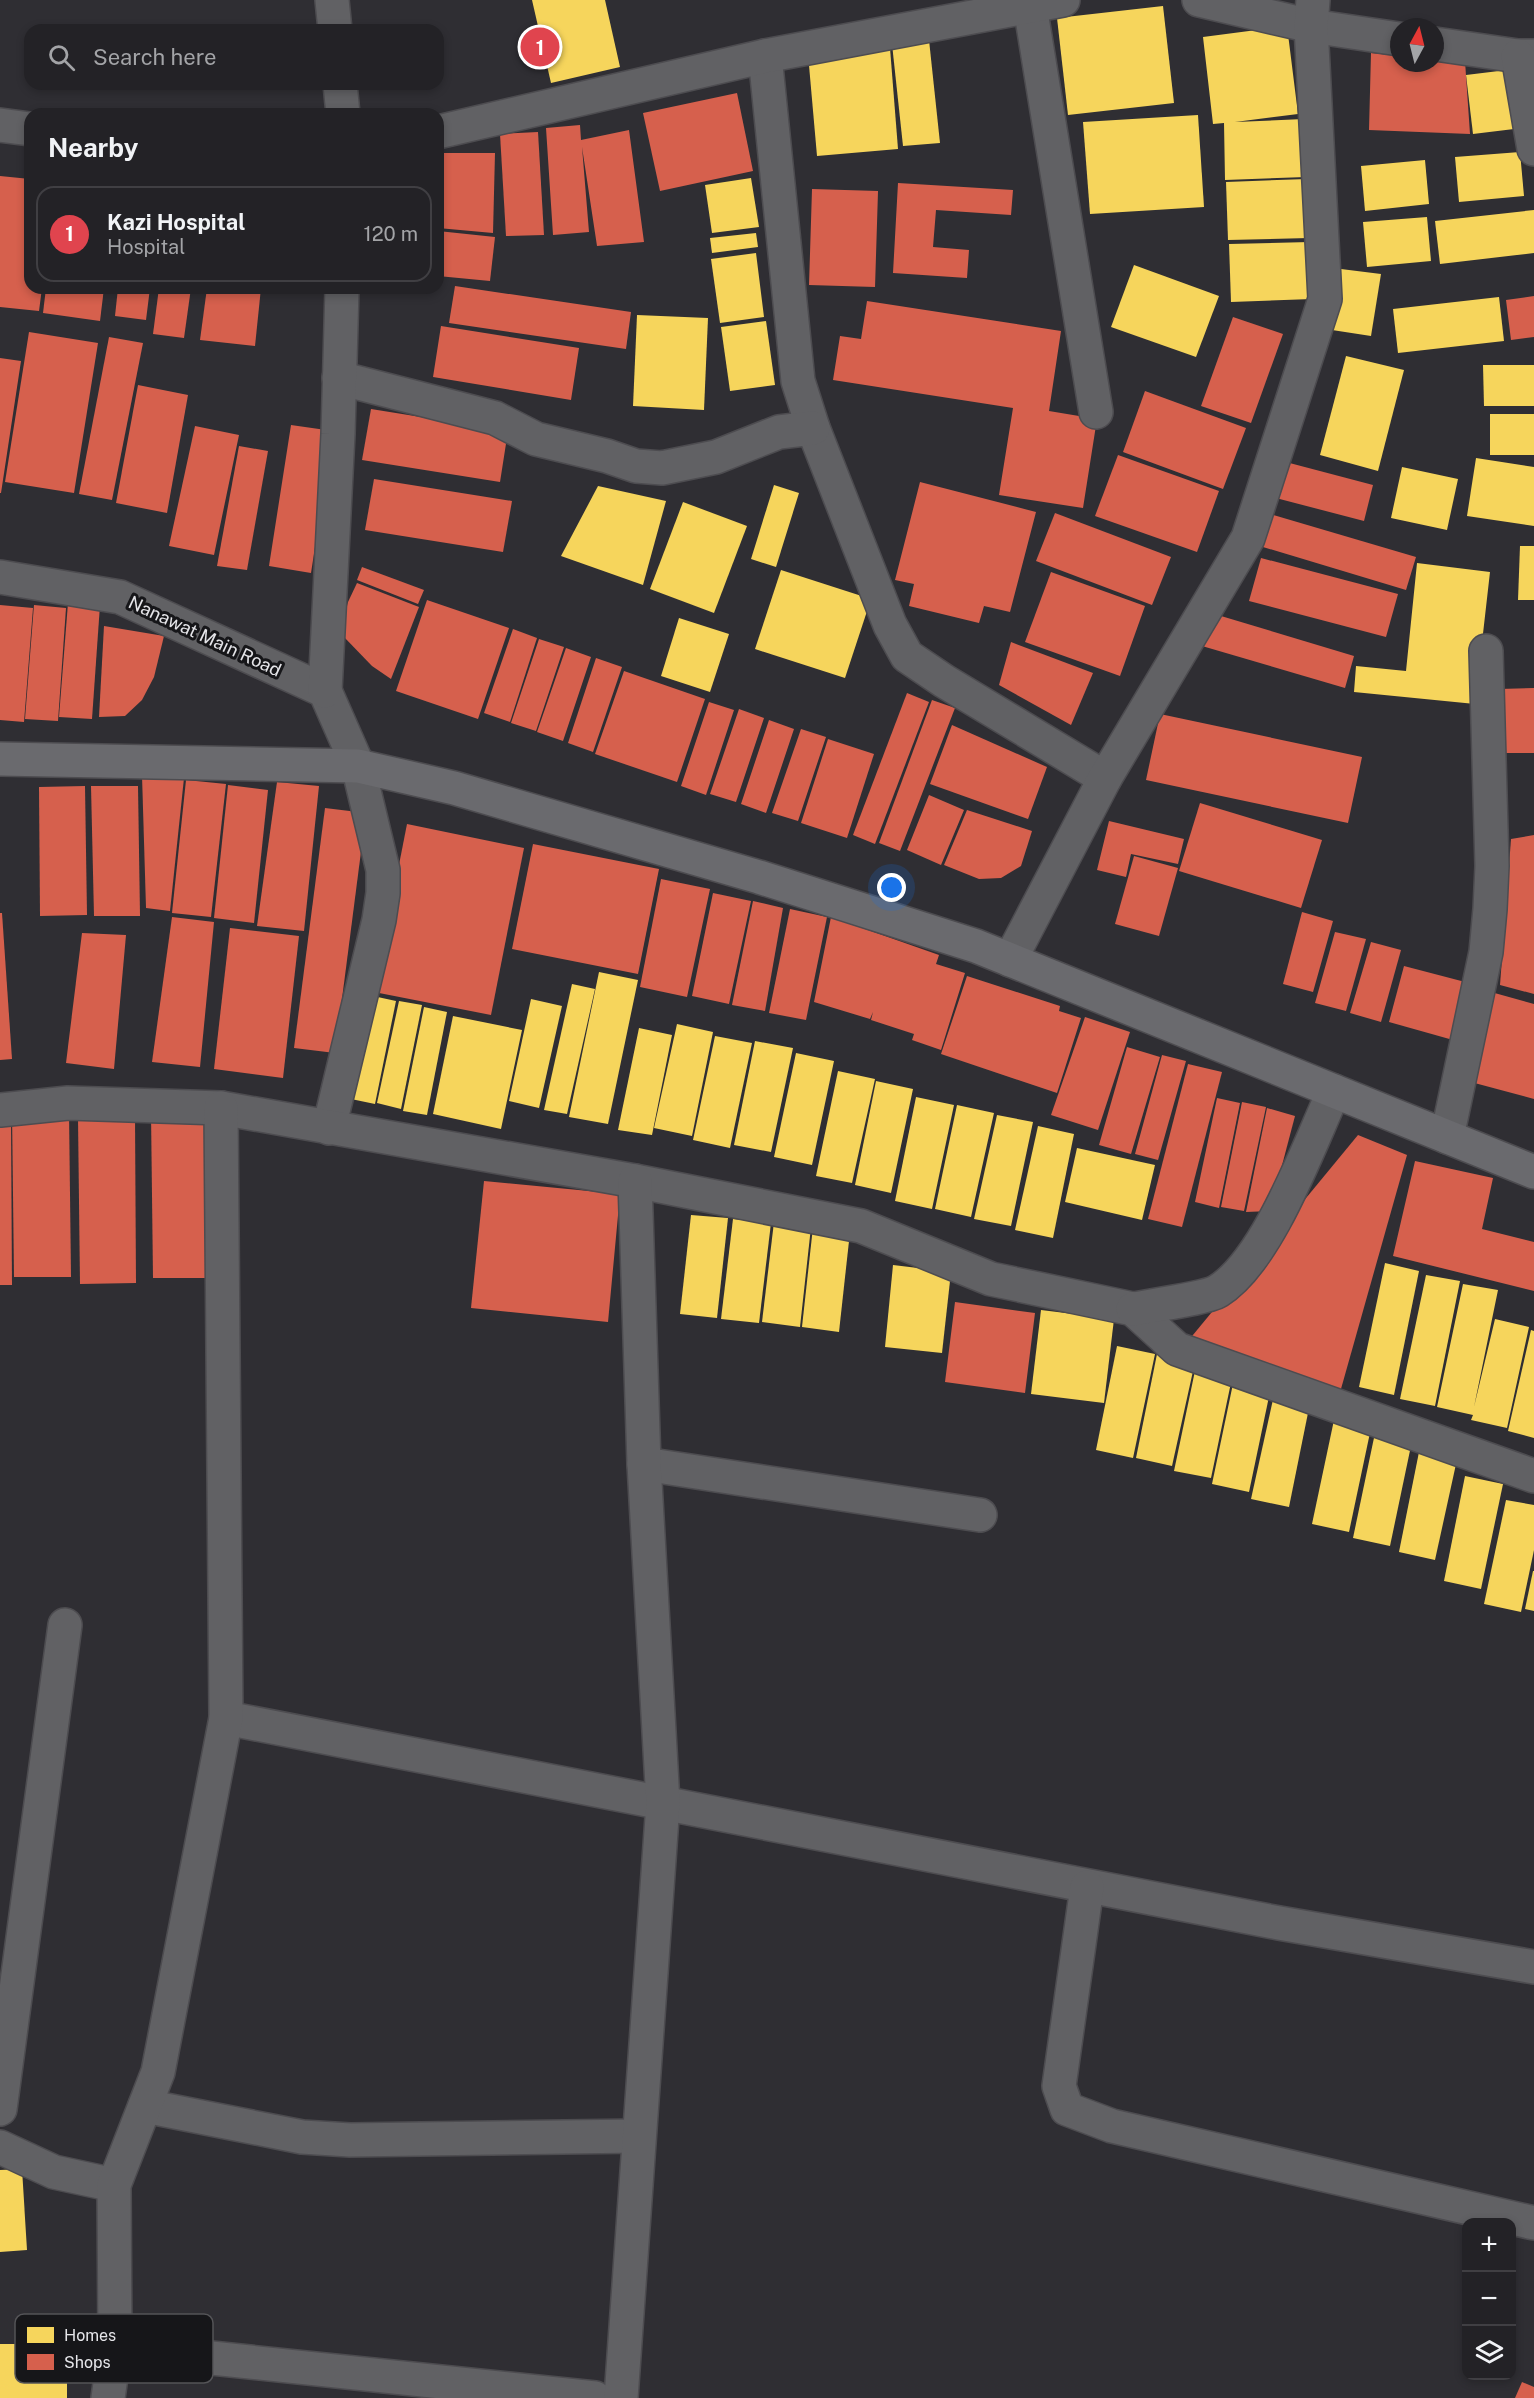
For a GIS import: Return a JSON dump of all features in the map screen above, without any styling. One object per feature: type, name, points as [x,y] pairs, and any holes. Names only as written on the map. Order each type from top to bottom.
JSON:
[{"type":"main road","points":[[0,759],[358,766],[454,788],[759,878],[976,946],[1534,1172]]},
{"type":"street","points":[[332,0],[334,24]]},
{"type":"street","points":[[444,131],[765,56],[1063,0]]},
{"type":"street","points":[[1198,0],[1312,13],[1390,36]]},
{"type":"street","points":[[1030,6],[1096,412]]},
{"type":"street","points":[[1010,960],[1106,778],[1248,538],[1325,299],[1312,13]]},
{"type":"street","points":[[1444,45],[1526,56],[1534,148]]},
{"type":"street","points":[[765,56],[798,381],[813,428],[890,625],[907,656],[944,681],[1106,778]]},
{"type":"street","points":[[341,90],[342,108]]},
{"type":"street","points":[[0,124],[24,128]]},
{"type":"street","points":[[329,1128],[379,920],[383,893],[382,870],[358,766],[325,691],[342,294]]},
{"type":"street","points":[[339,378],[495,418],[536,439],[608,456],[636,466],[662,468],[716,457],[779,432],[813,428]]},
{"type":"street","name":"Nanawat Main Road","points":[[0,578],[120,597],[325,691]]},
{"type":"street","points":[[1447,1137],[1486,952],[1490,909],[1492,866],[1486,651]]},
{"type":"street","points":[[0,1110],[68,1103],[221,1108],[635,1181],[861,1226],[991,1279],[1133,1309],[1216,1293],[1235,1276],[1275,1222],[1334,1091]]},
{"type":"street","points":[[115,2314],[114,2185],[158,2072],[226,1718],[221,1108]]},
{"type":"street","points":[[621,2398],[663,1803],[644,1464],[635,1181]]},
{"type":"street","points":[[1133,1309],[1177,1349],[1534,1476]]},
{"type":"street","points":[[644,1464],[980,1515]]},
{"type":"street","points":[[0,2109],[65,1625]]},
{"type":"street","points":[[226,1718],[1087,1887],[1534,1967]]},
{"type":"street","points":[[1087,1887],[1059,2086],[1068,2109],[1112,2126],[1534,2223]]},
{"type":"street","points":[[145,2106],[302,2137],[350,2140],[639,2136]]},
{"type":"street","points":[[0,2147],[54,2172],[114,2185]]},
{"type":"street","points":[[213,2358],[595,2398]]},
{"type":"street","points":[[108,2398],[110,2383]]},
{"type":"building: Homes","points":[[532,0],[605,0],[620,67],[551,83]]},
{"type":"building: Homes","points":[[1163,6],[1174,103],[1068,115],[1057,18]]},
{"type":"building: Homes","points":[[1287,26],[1298,114],[1235,122],[1304,119],[1306,177],[1225,180],[1224,123],[1213,124],[1203,37]]},
{"type":"building: Homes","points":[[929,40],[940,143],[903,146],[892,44]]},
{"type":"building: Homes","points":[[890,48],[898,149],[817,156],[808,54]]},
{"type":"building: Homes","points":[[1507,70],[1514,129],[1473,134],[1466,75]]},
{"type":"building: Homes","points":[[1198,115],[1204,207],[1090,214],[1083,122]]},
{"type":"building: Homes","points":[[1520,152],[1524,196],[1459,202],[1455,157]]},
{"type":"building: Homes","points":[[1425,160],[1429,204],[1365,211],[1361,166]]},
{"type":"building: Homes","points":[[751,178],[759,227],[712,233],[705,185]]},
{"type":"building: Homes","points":[[1307,179],[1309,238],[1228,240],[1226,182]]},
{"type":"building: Homes","points":[[1534,210],[1534,253],[1440,264],[1435,221]]},
{"type":"building: Homes","points":[[1427,217],[1431,261],[1367,267],[1363,222]]},
{"type":"building: Homes","points":[[756,233],[758,247],[712,253],[710,238]]},
{"type":"building: Homes","points":[[1310,242],[1312,299],[1231,302],[1229,244]]},
{"type":"building: Homes","points":[[756,253],[764,317],[720,323],[711,259]]},
{"type":"building: Homes","points":[[1134,265],[1219,296],[1196,357],[1111,327]]},
{"type":"building: Homes","points":[[1341,269],[1381,274],[1371,336],[1332,330]]},
{"type":"building: Homes","points":[[1499,297],[1504,341],[1398,353],[1393,309]]},
{"type":"building: Homes","points":[[637,315],[708,318],[704,410],[633,406]]},
{"type":"building: Homes","points":[[766,321],[775,385],[730,391],[721,327]]},
{"type":"building: Homes","points":[[1346,356],[1404,370],[1378,471],[1320,455]]},
{"type":"building: Homes","points":[[1483,365],[1534,365],[1534,406],[1484,406]]},
{"type":"building: Homes","points":[[1490,414],[1534,414],[1534,455],[1490,455]]},
{"type":"building: Homes","points":[[1476,458],[1534,467],[1534,526],[1467,516]]},
{"type":"building: Homes","points":[[1402,467],[1458,479],[1447,530],[1391,518]]},
{"type":"building: Homes","points":[[774,485],[799,493],[776,567],[751,559]]},
{"type":"building: Homes","points":[[598,486],[666,501],[643,585],[561,556]]},
{"type":"building: Homes","points":[[683,502],[747,526],[714,613],[650,589]]},
{"type":"building: Homes","points":[[1520,546],[1534,546],[1534,600],[1518,600]]},
{"type":"building: Homes","points":[[1417,563],[1490,572],[1475,704],[1354,692],[1356,666],[1406,671]]},
{"type":"building: Homes","points":[[781,570],[871,599],[845,678],[755,649]]},
{"type":"building: Homes","points":[[679,618],[729,634],[710,692],[661,676]]},
{"type":"building: Homes","points":[[599,972],[638,980],[608,1124],[569,1117]]},
{"type":"building: Homes","points":[[572,984],[595,989],[567,1114],[544,1110]]},
{"type":"building: Homes","points":[[373,996],[396,1001],[375,1104],[351,1099]]},
{"type":"building: Homes","points":[[531,999],[562,1006],[539,1108],[509,1101]]},
{"type":"building: Homes","points":[[399,1001],[422,1005],[401,1109],[377,1103]]},
{"type":"building: Homes","points":[[424,1007],[447,1012],[427,1115],[403,1111]]},
{"type":"building: Homes","points":[[453,1016],[522,1030],[501,1129],[433,1114]]},
{"type":"building: Homes","points":[[677,1024],[713,1032],[692,1136],[654,1128]]},
{"type":"building: Homes","points":[[639,1028],[672,1035],[652,1135],[618,1130]]},
{"type":"building: Homes","points":[[715,1036],[752,1043],[730,1148],[693,1140]]},
{"type":"building: Homes","points":[[755,1041],[793,1048],[771,1152],[734,1145]]},
{"type":"building: Homes","points":[[796,1053],[834,1061],[812,1165],[774,1157]]},
{"type":"building: Homes","points":[[838,1071],[875,1079],[852,1183],[816,1176]]},
{"type":"building: Homes","points":[[876,1081],[913,1089],[891,1193],[855,1185]]},
{"type":"building: Homes","points":[[916,1097],[954,1105],[932,1209],[895,1201]]},
{"type":"building: Homes","points":[[957,1105],[994,1113],[971,1217],[935,1209]]},
{"type":"building: Homes","points":[[997,1115],[1033,1122],[1011,1226],[974,1219]]},
{"type":"building: Homes","points":[[1038,1126],[1074,1134],[1053,1238],[1015,1230]]},
{"type":"building: Homes","points":[[1077,1148],[1155,1165],[1142,1220],[1065,1202]]},
{"type":"building: Homes","points":[[691,1215],[728,1218],[717,1318],[680,1314]]},
{"type":"building: Homes","points":[[733,1219],[771,1223],[759,1323],[721,1319]]},
{"type":"building: Homes","points":[[774,1222],[811,1227],[800,1327],[762,1322]]},
{"type":"building: Homes","points":[[813,1227],[850,1232],[839,1332],[802,1327]]},
{"type":"building: Homes","points":[[1385,1263],[1419,1271],[1394,1395],[1359,1387]]},
{"type":"building: Homes","points":[[893,1265],[951,1272],[942,1353],[885,1347]]},
{"type":"building: Homes","points":[[1426,1275],[1460,1281],[1435,1406],[1400,1399]]},
{"type":"building: Homes","points":[[1463,1284],[1498,1290],[1474,1407],[1495,1319],[1529,1327],[1507,1428],[1471,1420],[1473,1415],[1437,1407]]},
{"type":"building: Homes","points":[[1041,1310],[1114,1319],[1104,1403],[1031,1394]]},
{"type":"building: Homes","points":[[1531,1330],[1534,1331],[1534,1438],[1508,1431]]},
{"type":"building: Homes","points":[[1117,1346],[1155,1354],[1133,1458],[1096,1450]]},
{"type":"building: Homes","points":[[1157,1354],[1195,1362],[1172,1466],[1136,1458]]},
{"type":"building: Homes","points":[[1196,1366],[1233,1373],[1211,1478],[1174,1471]]},
{"type":"building: Homes","points":[[1234,1379],[1271,1387],[1249,1492],[1212,1484]]},
{"type":"building: Homes","points":[[1274,1395],[1310,1403],[1289,1507],[1251,1499]]},
{"type":"building: Homes","points":[[1334,1420],[1371,1428],[1349,1532],[1312,1524]]},
{"type":"building: Homes","points":[[1375,1433],[1412,1441],[1390,1546],[1353,1538]]},
{"type":"building: Homes","points":[[1420,1447],[1458,1455],[1435,1560],[1399,1552]]},
{"type":"building: Homes","points":[[1465,1476],[1503,1484],[1481,1589],[1444,1581]]},
{"type":"building: Homes","points":[[1506,1500],[1534,1505],[1534,1550],[1521,1612],[1484,1604]]},
{"type":"building: Homes","points":[[1534,1571],[1534,1611],[1525,1609]]},
{"type":"building: Homes","points":[[22,2169],[27,2250],[0,2252],[0,2170]]},
{"type":"building: Homes","points":[[0,2344],[15,2344],[15,2383],[67,2383],[67,2398],[0,2398]]},
{"type":"building: Shops","points":[[1371,53],[1390,55],[1390,72],[1444,72],[1444,60],[1465,61],[1470,134],[1369,130]]},
{"type":"building: Shops","points":[[737,93],[753,171],[660,191],[643,113]]},
{"type":"building: Shops","points":[[580,125],[581,140],[629,130],[644,242],[597,246],[582,147],[589,232],[553,235],[546,128]]},
{"type":"building: Shops","points":[[538,132],[544,235],[506,236],[500,134]]},
{"type":"building: Shops","points":[[444,153],[495,153],[493,233],[444,229]]},
{"type":"building: Shops","points":[[0,176],[24,178],[24,294],[41,294],[39,311],[0,307]]},
{"type":"building: Shops","points":[[898,183],[1013,190],[1011,215],[936,210],[933,247],[969,250],[967,278],[893,273]]},
{"type":"building: Shops","points":[[812,189],[878,191],[875,287],[809,285]]},
{"type":"building: Shops","points":[[444,232],[495,237],[490,281],[444,277]]},
{"type":"building: Shops","points":[[455,286],[631,312],[626,349],[449,323]]},
{"type":"building: Shops","points":[[45,294],[103,294],[100,321],[43,313]]},
{"type":"building: Shops","points":[[117,294],[149,294],[146,320],[115,316]]},
{"type":"building: Shops","points":[[158,294],[190,294],[184,338],[153,334]]},
{"type":"building: Shops","points":[[206,294],[260,294],[255,346],[200,340]]},
{"type":"building: Shops","points":[[1534,296],[1534,337],[1511,340],[1506,300]]},
{"type":"building: Shops","points":[[867,301],[1061,331],[1049,411],[1097,419],[1083,508],[999,495],[1013,408],[833,380],[840,336],[861,339]]},
{"type":"building: Shops","points":[[1233,317],[1283,334],[1251,423],[1201,406]]},
{"type":"building: Shops","points":[[441,326],[579,348],[571,400],[433,377]]},
{"type":"building: Shops","points":[[29,332],[98,343],[74,493],[5,482]]},
{"type":"building: Shops","points":[[109,337],[143,343],[112,500],[79,494]]},
{"type":"building: Shops","points":[[0,358],[21,361],[1,493],[0,493]]},
{"type":"building: Shops","points":[[138,385],[188,395],[167,513],[116,503]]},
{"type":"building: Shops","points":[[1145,391],[1246,428],[1223,489],[1123,452]]},
{"type":"building: Shops","points":[[371,409],[508,431],[500,482],[362,460]]},
{"type":"building: Shops","points":[[291,425],[333,431],[311,573],[269,566]]},
{"type":"building: Shops","points":[[195,426],[239,435],[214,555],[169,546]]},
{"type":"building: Shops","points":[[239,446],[268,451],[247,570],[217,566]]},
{"type":"building: Shops","points":[[1118,455],[1219,491],[1197,552],[1095,516]]},
{"type":"building: Shops","points":[[1282,461],[1373,485],[1364,521],[1272,497]]},
{"type":"building: Shops","points":[[374,479],[512,501],[503,552],[365,530]]},
{"type":"building: Shops","points":[[920,482],[1036,512],[1010,612],[984,606],[979,623],[909,606],[914,584],[895,580]]},
{"type":"building: Shops","points":[[1263,512],[1416,557],[1406,590],[1253,544]]},
{"type":"building: Shops","points":[[1055,513],[1171,557],[1152,605],[1036,561]]},
{"type":"building: Shops","points":[[1261,558],[1398,594],[1386,637],[1249,601]]},
{"type":"building: Shops","points":[[362,567],[424,590],[418,604],[357,580]]},
{"type":"building: Shops","points":[[1051,572],[1145,606],[1120,676],[1025,642]]},
{"type":"building: Shops","points":[[357,583],[419,607],[391,679],[372,666],[344,637],[342,627],[348,602]]},
{"type":"building: Shops","points":[[427,600],[509,628],[478,719],[396,691]]},
{"type":"building: Shops","points":[[68,603],[100,605],[92,719],[59,717]]},
{"type":"building: Shops","points":[[0,605],[33,608],[24,722],[0,720]]},
{"type":"building: Shops","points":[[34,605],[66,608],[58,721],[25,719]]},
{"type":"building: Shops","points":[[1211,613],[1354,656],[1345,688],[1202,646]]},
{"type":"building: Shops","points":[[104,626],[164,636],[154,677],[142,700],[125,716],[99,717]]},
{"type":"building: Shops","points":[[513,629],[537,638],[510,722],[484,713]]},
{"type":"building: Shops","points":[[539,639],[564,647],[536,731],[511,723]]},
{"type":"building: Shops","points":[[1011,642],[1093,673],[1071,725],[999,685]]},
{"type":"building: Shops","points":[[566,648],[591,657],[563,741],[537,732]]},
{"type":"building: Shops","points":[[596,658],[622,667],[593,752],[568,743]]},
{"type":"building: Shops","points":[[624,671],[705,699],[677,782],[595,754]]},
{"type":"building: Shops","points":[[1534,688],[1534,753],[1500,753],[1499,689]]},
{"type":"building: Shops","points":[[907,693],[929,702],[875,844],[853,835]]},
{"type":"building: Shops","points":[[932,700],[955,708],[900,851],[879,843]]},
{"type":"building: Shops","points":[[709,702],[734,710],[706,795],[681,786]]},
{"type":"building: Shops","points":[[739,709],[764,718],[736,802],[710,794]]},
{"type":"building: Shops","points":[[1160,714],[1362,757],[1348,823],[1146,780]]},
{"type":"building: Shops","points":[[769,720],[794,729],[766,813],[741,804]]},
{"type":"building: Shops","points":[[952,725],[1047,767],[1028,819],[930,784]]},
{"type":"building: Shops","points":[[801,729],[826,737],[798,821],[772,813]]},
{"type":"building: Shops","points":[[828,739],[874,754],[847,838],[801,823]]},
{"type":"building: Shops","points":[[142,775],[184,778],[170,911],[146,908]]},
{"type":"building: Shops","points":[[186,780],[226,784],[211,917],[172,913]]},
{"type":"building: Shops","points":[[277,782],[319,786],[304,931],[257,926]]},
{"type":"building: Shops","points":[[228,785],[268,790],[254,923],[214,918]]},
{"type":"building: Shops","points":[[85,786],[87,915],[40,916],[39,787]]},
{"type":"building: Shops","points":[[91,786],[138,786],[140,916],[94,916]]},
{"type":"building: Shops","points":[[929,795],[964,810],[941,865],[907,850]]},
{"type":"building: Shops","points":[[1200,803],[1322,840],[1301,908],[1179,871]]},
{"type":"building: Shops","points":[[325,808],[366,813],[335,1053],[294,1048]]},
{"type":"building: Shops","points":[[967,810],[1032,831],[1021,866],[1001,878],[979,879],[944,865]]},
{"type":"building: Shops","points":[[1109,821],[1184,839],[1178,864],[1131,854],[1126,877],[1097,870]]},
{"type":"building: Shops","points":[[407,824],[524,848],[491,1015],[374,992]]},
{"type":"building: Shops","points":[[1534,835],[1534,994],[1500,985],[1511,839]]},
{"type":"building: Shops","points":[[533,844],[659,869],[638,974],[512,949]]},
{"type":"building: Shops","points":[[1134,856],[1178,868],[1159,936],[1115,924]]},
{"type":"building: Shops","points":[[661,879],[710,889],[687,997],[640,987]]},
{"type":"building: Shops","points":[[713,893],[751,901],[729,1004],[692,996]]},
{"type":"building: Shops","points":[[753,901],[783,908],[765,1011],[732,1005]]},
{"type":"building: Shops","points":[[790,909],[827,917],[806,1020],[769,1013]]},
{"type":"building: Shops","points":[[1302,912],[1333,921],[1313,992],[1283,984]]},
{"type":"building: Shops","points":[[0,913],[2,913],[12,1059],[0,1060]]},
{"type":"building: Shops","points":[[172,917],[214,922],[200,1067],[152,1062]]},
{"type":"building: Shops","points":[[831,917],[939,955],[936,964],[965,973],[941,1050],[912,1040],[914,1034],[871,1020],[873,1012],[870,1019],[814,1002]]},
{"type":"building: Shops","points":[[230,928],[299,936],[283,1078],[214,1069]]},
{"type":"building: Shops","points":[[1335,932],[1366,939],[1346,1011],[1315,1003]]},
{"type":"building: Shops","points":[[82,933],[126,935],[114,1069],[66,1063]]},
{"type":"building: Shops","points":[[1371,942],[1401,950],[1381,1022],[1350,1013]]},
{"type":"building: Shops","points":[[1404,966],[1469,983],[1453,1040],[1389,1022]]},
{"type":"building: Shops","points":[[967,976],[1060,1006],[1059,1011],[1081,1018],[1057,1093],[941,1054]]},
{"type":"building: Shops","points":[[1491,992],[1534,1004],[1534,1099],[1467,1081]]},
{"type":"building: Shops","points":[[1085,1017],[1130,1032],[1098,1130],[1051,1115]]},
{"type":"building: Shops","points":[[1127,1047],[1160,1057],[1131,1154],[1099,1145]]},
{"type":"building: Shops","points":[[1162,1055],[1186,1061],[1158,1160],[1135,1154]]},
{"type":"building: Shops","points":[[1188,1064],[1222,1072],[1182,1227],[1148,1219]]},
{"type":"building: Shops","points":[[1217,1098],[1240,1103],[1219,1208],[1195,1202]]},
{"type":"building: Shops","points":[[1242,1102],[1266,1107],[1244,1211],[1221,1207]]},
{"type":"building: Shops","points":[[1267,1108],[1295,1116],[1270,1211],[1246,1212]]},
{"type":"building: Shops","points":[[12,1111],[69,1111],[71,1277],[14,1277]]},
{"type":"building: Shops","points":[[151,1112],[208,1112],[209,1278],[153,1278]]},
{"type":"building: Shops","points":[[135,1117],[136,1283],[80,1284],[78,1118]]},
{"type":"building: Shops","points":[[11,1119],[12,1285],[0,1285],[0,1120]]},
{"type":"building: Shops","points":[[1358,1135],[1407,1155],[1339,1396],[1188,1341]]},
{"type":"building: Shops","points":[[1415,1161],[1493,1178],[1482,1229],[1534,1242],[1534,1291],[1393,1256]]},
{"type":"building: Shops","points":[[484,1181],[620,1194],[608,1322],[471,1308]]},
{"type":"building: Shops","points":[[955,1302],[1035,1313],[1025,1393],[945,1382]]},
{"type":"building: Shops","points":[[1522,2382],[1534,2387],[1534,2398],[1515,2398]]},
{"type":"place","name":"Kazi Hospital","points":[[540,47]]}]
